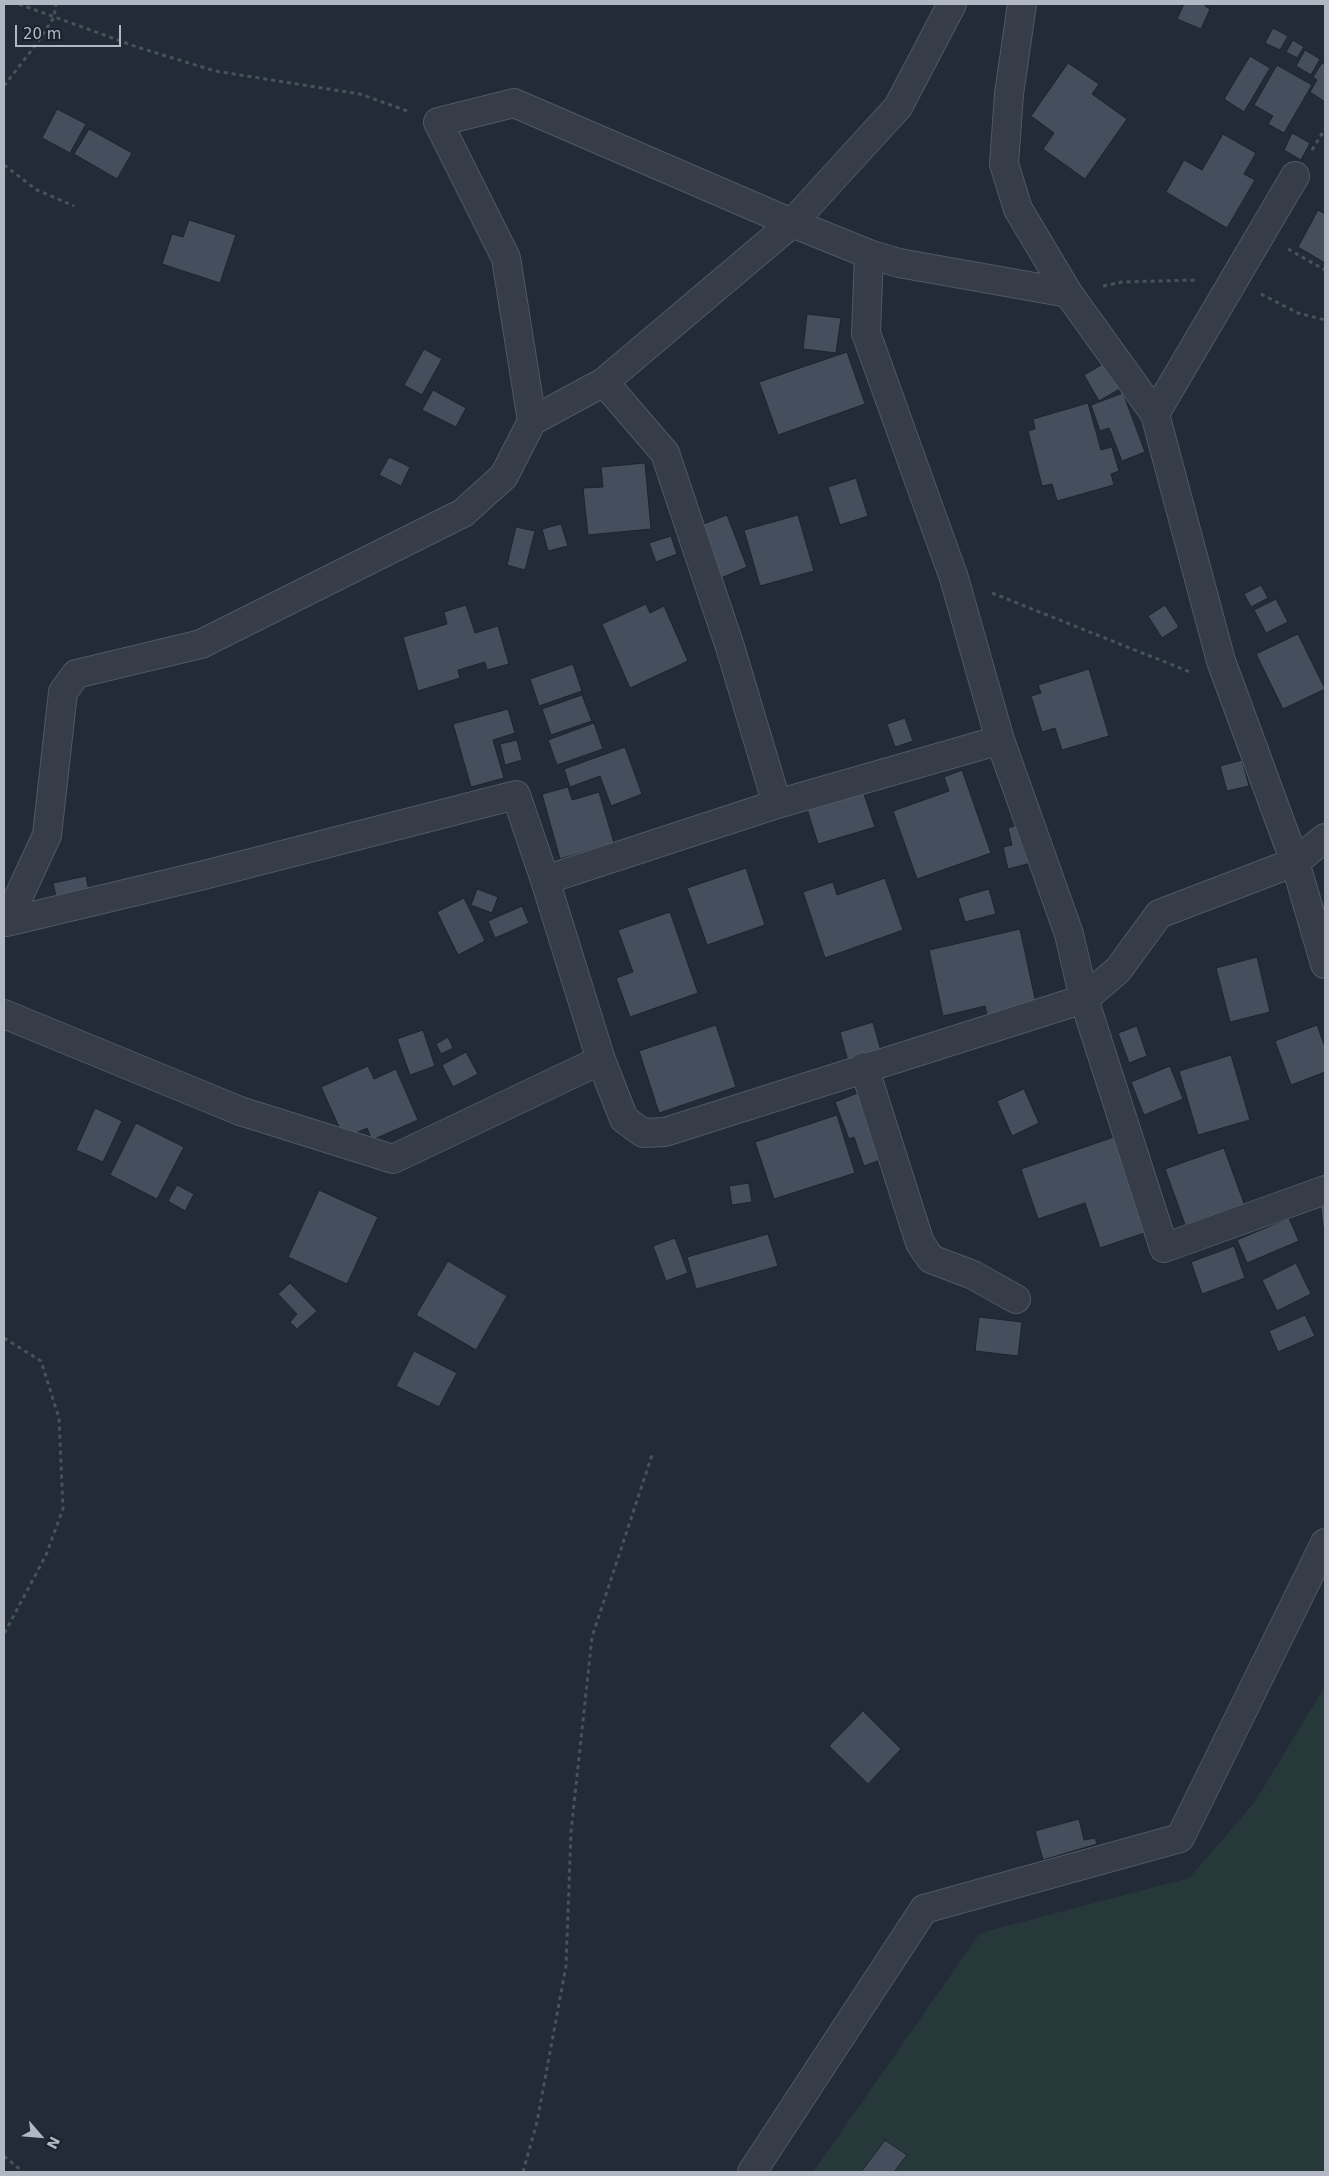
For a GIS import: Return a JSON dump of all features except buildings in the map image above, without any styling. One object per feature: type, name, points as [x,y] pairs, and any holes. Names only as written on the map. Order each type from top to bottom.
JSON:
[{"type":"street","points":[[6,923],[47,835],[63,692],[76,674],[201,644],[463,513],[504,476],[532,421],[604,382],[792,223],[898,107],[952,4]]},
{"type":"street","points":[[1022,4],[1009,94],[1004,164],[1018,209],[1068,292],[1155,414],[1221,661],[1295,862],[1325,964]]},
{"type":"street","points":[[532,421],[506,258],[438,122],[514,103],[792,223],[869,254],[899,263],[1068,292]]},
{"type":"street","points":[[1155,414],[1295,176]]},
{"type":"street","points":[[869,254],[866,333],[954,578],[1000,740],[1069,934],[1084,999],[1164,1248],[1325,1190]]},
{"type":"street","points":[[604,382],[664,453],[731,650],[777,804]]},
{"type":"street","points":[[545,880],[777,804],[1000,740]]},
{"type":"street","points":[[6,923],[204,875],[516,795],[545,880],[601,1060],[624,1119],[643,1134],[665,1132],[864,1067],[1084,999],[1118,970],[1159,914],[1295,862],[1325,838]]},
{"type":"street","points":[[4,1014],[240,1111],[393,1159],[601,1060]]},
{"type":"street","points":[[864,1067],[920,1242],[931,1259],[973,1275],[1016,1298]]},
{"type":"street","points":[[752,2172],[924,1909],[1180,1838],[1325,1544]]},
{"type":"path","points":[[19,4],[54,18],[215,71],[360,94],[438,122]]},
{"type":"path","points":[[4,86],[54,18],[56,4]]},
{"type":"path","points":[[4,165],[36,190],[74,206]]},
{"type":"path","points":[[1262,234],[1325,270]]},
{"type":"path","points":[[954,578],[1231,689]]},
{"type":"path","points":[[4,1338],[41,1361],[59,1418],[63,1509],[46,1555],[4,1634]]},
{"type":"path","points":[[522,2172],[537,2122],[566,1966],[571,1832],[592,1637],[652,1452]]},
{"type":"path","points":[[4,2156],[23,2172]]},
{"type":"shaded area","points":[[1325,1686],[1325,2172],[813,2172],[980,1933],[1189,1878],[1254,1803]]}]
